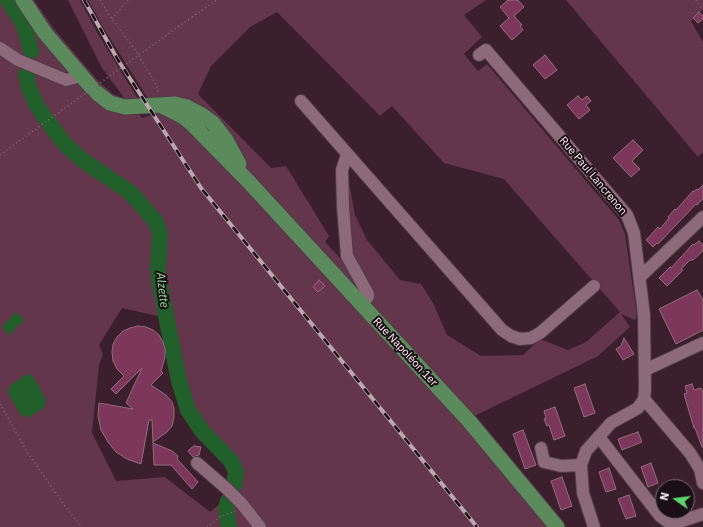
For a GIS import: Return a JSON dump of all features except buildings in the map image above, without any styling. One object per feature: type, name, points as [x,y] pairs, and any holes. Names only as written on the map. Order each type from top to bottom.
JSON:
[{"type":"main road","name":"Rue Napoléon 1er","points":[[23,0],[45,32],[80,74],[110,103],[125,107],[175,104],[187,107],[213,123],[226,140],[248,180],[472,425],[558,527]]},
{"type":"street","points":[[0,48],[18,60],[66,80],[74,78],[80,74]]},
{"type":"street","name":"Rue Paul Lancrenon","points":[[479,55],[486,50],[627,215],[634,233],[644,316],[644,400]]},
{"type":"street","points":[[301,101],[502,330],[511,336],[520,339],[531,338],[540,334],[594,286]]},
{"type":"street","points":[[347,155],[342,170],[347,256],[368,294],[368,297],[361,304]]},
{"type":"street","points":[[640,277],[703,217]]},
{"type":"street","points":[[645,370],[703,344]]},
{"type":"street","points":[[594,527],[583,493],[581,465],[586,452],[611,423],[638,408],[644,400],[690,453],[700,469],[703,483]]},
{"type":"street","points":[[599,437],[660,516],[668,522],[682,521],[703,514]]},
{"type":"street","points":[[541,448],[544,462],[561,466],[581,465]]},
{"type":"street","points":[[197,464],[226,488],[238,507],[260,527]]},
{"type":"path","points":[[100,0],[134,48],[157,86],[160,105]]},
{"type":"path","points":[[112,19],[128,0]]},
{"type":"path","points":[[0,155],[18,140],[217,0]]},
{"type":"path","points":[[696,0],[703,10]]},
{"type":"path","points":[[0,404],[28,453],[67,509],[82,527]]},
{"type":"path","points":[[207,527],[220,517],[238,507]]},
{"type":"shaded area","points":[[0,0],[34,0],[54,29],[98,81],[113,94],[125,99],[102,68],[68,0],[80,0],[98,34],[138,99],[126,100],[142,118],[157,113],[104,29],[88,0],[486,0],[464,15],[482,37],[464,54],[478,71],[487,64],[619,220],[625,234],[637,316],[635,320],[621,314],[630,327],[598,356],[462,422],[550,527],[0,527]],"holes":[[[277,12],[380,116],[392,106],[444,163],[504,179],[620,312],[586,342],[568,350],[540,339],[523,355],[481,356],[447,335],[433,303],[421,284],[400,280],[367,240],[355,215],[349,182],[345,183],[353,252],[341,259],[325,242],[329,236],[286,166],[271,168],[198,94],[211,66],[250,27]],[[122,308],[166,318],[179,381],[188,410],[202,431],[231,461],[236,472],[234,485],[228,501],[224,500],[210,512],[165,477],[116,481],[92,433],[99,365],[103,354],[99,345]]]},
{"type":"shaded area","points":[[566,0],[703,0],[703,9],[691,21],[703,42],[703,152],[698,157]]},
{"type":"shaded area","points":[[16,312],[24,320],[9,335],[2,327]]},
{"type":"shaded area","points":[[27,374],[33,376],[46,400],[44,408],[27,418],[21,415],[8,391],[11,385]]},
{"type":"waterway","name":"Alzette","points":[[8,0],[24,25],[31,51]]},
{"type":"waterway","name":"Alzette","points":[[26,74],[29,88],[36,104],[45,118]]},
{"type":"waterway","name":"Alzette","points":[[49,123],[63,142],[81,159],[131,193],[156,222],[160,234],[158,268],[159,280],[179,381],[188,410],[202,431],[231,461],[236,472],[234,485]]},
{"type":"waterway","name":"Alzette","points":[[228,501],[226,509],[229,527]]},
{"type":"railway","points":[[84,0],[118,60],[201,188],[477,527]]}]
